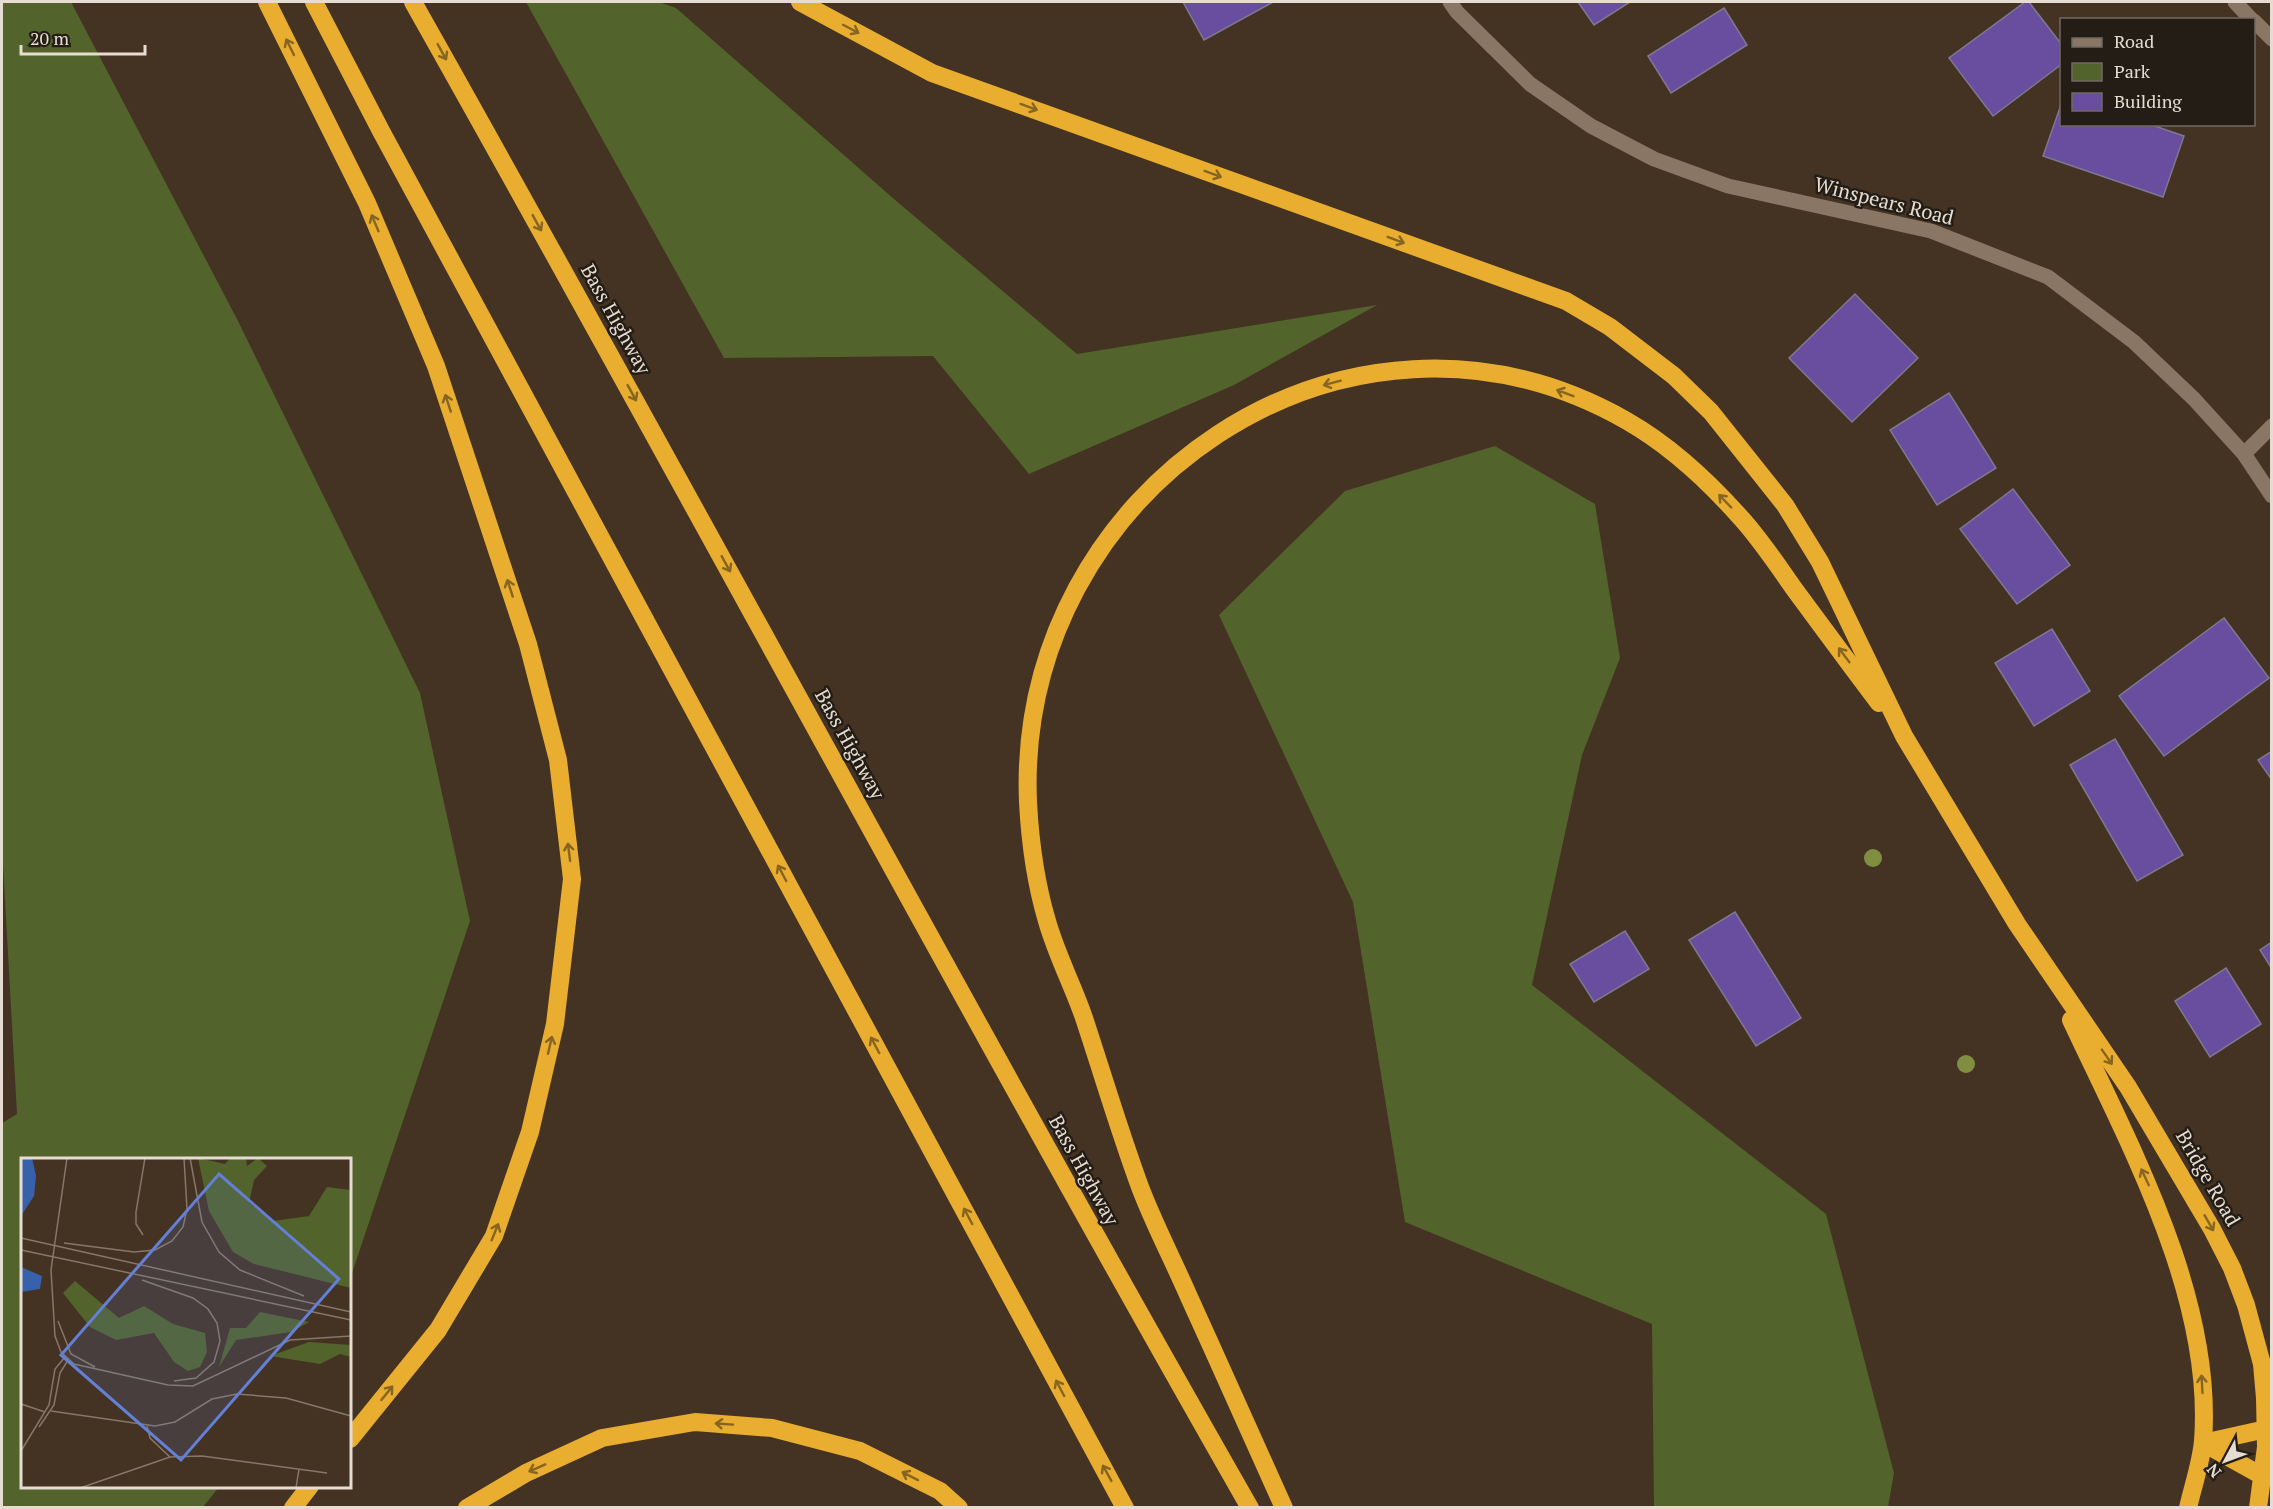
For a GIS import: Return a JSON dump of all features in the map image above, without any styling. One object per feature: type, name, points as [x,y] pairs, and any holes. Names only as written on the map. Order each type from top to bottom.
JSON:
[{"type":"highway","points":[[267,2],[367,203],[436,366],[528,644],[558,760],[572,879],[555,1024],[530,1132],[494,1236],[438,1330],[351,1438]]},
{"type":"highway","points":[[314,2],[381,131],[1125,1508]]},
{"type":"highway","name":"Bass Highway","points":[[413,2],[547,240],[1098,1243],[1250,1508]]},
{"type":"highway","points":[[800,2],[932,73],[1566,301],[1610,327],[1674,376],[1711,412],[1785,505],[1820,562],[1904,736]]},
{"type":"highway","points":[[1284,1508],[1141,1190],[1080,1007],[1046,921],[1034,856],[1028,802],[1029,748],[1038,695],[1054,641],[1073,593],[1103,545],[1130,511],[1180,461],[1218,433],[1266,405],[1327,384],[1375,373],[1461,370],[1506,376],[1550,387],[1594,404],[1630,422],[1667,449],[1708,484],[1744,520],[1904,736]]},
{"type":"highway","name":"Bridge Road","points":[[1904,736],[2049,975],[2128,1086],[2212,1228],[2232,1268],[2246,1305],[2260,1355],[2265,1398],[2264,1477],[2258,1508]]},
{"type":"highway","name":"Bridge Road","points":[[2049,975],[2153,1194],[2174,1254],[2193,1326],[2201,1371],[2203,1443],[2188,1508]]},
{"type":"highway","points":[[467,1508],[526,1473],[602,1438],[695,1422],[772,1428],[860,1451],[940,1491],[959,1508]]},
{"type":"highway","points":[[2203,1443],[2266,1429]]},
{"type":"highway","points":[[2203,1443],[2264,1477]]},
{"type":"highway","points":[[293,1508],[308,1488]]},
{"type":"street","name":"Winspears Road","points":[[1449,2],[1530,84],[1590,126],[1654,159],[1728,186],[1931,231],[2048,277],[2134,342],[2194,399],[2244,454],[2271,496]]},
{"type":"street","points":[[2235,2],[2251,18]]},
{"type":"street","points":[[2255,22],[2271,39]]},
{"type":"street","points":[[2244,454],[2271,426]]},
{"type":"green space","points":[[2,2],[71,2],[238,321],[420,693],[470,921],[351,1276],[351,1158],[21,1158],[21,1488],[218,1488],[203,1507],[2,1507],[2,1123],[17,1114],[2,847]]},
{"type":"green space","points":[[526,2],[659,2],[676,8],[894,199],[1077,354],[1377,305],[1234,385],[1029,474],[933,356],[724,358]]},
{"type":"green space","points":[[1495,446],[1595,504],[1620,658],[1582,755],[1532,985],[1826,1214],[1894,1473],[1888,1507],[1654,1507],[1652,1324],[1405,1222],[1353,902],[1219,615],[1345,491]]},
{"type":"building","points":[[1183,2],[1273,2],[1204,40]]},
{"type":"building","points":[[1578,2],[1630,2],[1594,25]]},
{"type":"building","points":[[2025,2],[2029,2],[2060,42],[2060,66],[1993,116],[1949,58]]},
{"type":"building","points":[[1724,8],[1747,45],[1671,93],[1648,56]]},
{"type":"building","points":[[2060,108],[2060,126],[2155,126],[2184,136],[2163,197],[2043,156]]},
{"type":"building","points":[[1855,294],[1918,358],[1852,422],[1789,358]]},
{"type":"building","points":[[1949,393],[1996,468],[1937,505],[1890,430]]},
{"type":"building","points":[[2013,489],[2070,565],[2017,604],[1960,529]]},
{"type":"building","points":[[2224,618],[2269,678],[2164,756],[2119,696]]},
{"type":"building","points":[[2052,629],[2090,691],[2034,726],[1995,663]]},
{"type":"building","points":[[2115,739],[2183,855],[2137,881],[2070,765]]},
{"type":"building","points":[[2272,751],[2272,780],[2258,760]]},
{"type":"building","points":[[1735,912],[1801,1018],[1756,1046],[1689,940]]},
{"type":"building","points":[[1625,931],[1649,969],[1594,1002],[1570,964]]},
{"type":"building","points":[[2272,942],[2272,969],[2260,950]]},
{"type":"building","points":[[2226,968],[2261,1024],[2210,1057],[2175,1001]]}]
